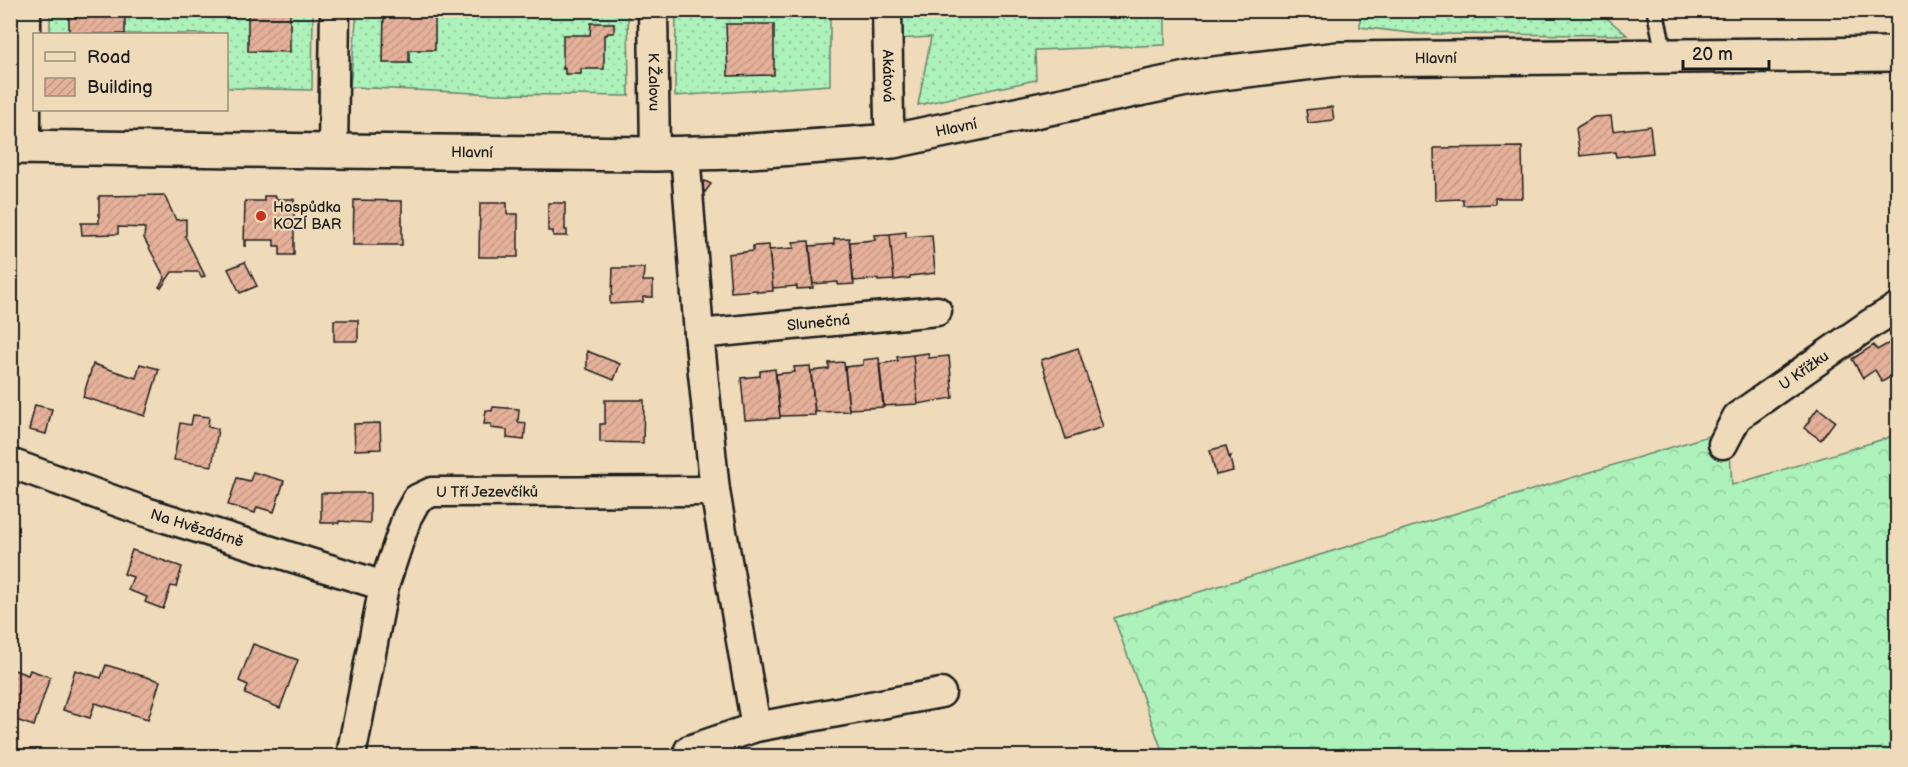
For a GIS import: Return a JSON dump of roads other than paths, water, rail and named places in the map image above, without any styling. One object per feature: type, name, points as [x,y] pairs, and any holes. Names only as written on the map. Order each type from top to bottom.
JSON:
[{"type":"street","points":[[18,147],[26,10]]},
{"type":"street","points":[[333,151],[335,10]]},
{"type":"street","name":"K Žalovu","points":[[653,10],[670,153]]},
{"type":"street","name":"Akátová","points":[[886,10],[889,120],[893,141]]},
{"type":"street","name":"Hlavní","points":[[18,147],[333,151],[735,152],[893,141],[1205,75],[1338,59],[1898,54]]},
{"type":"street","points":[[670,153],[699,334],[715,491],[756,727]]},
{"type":"street","name":"U Křížku","points":[[1723,444],[1737,417],[1898,307]]},
{"type":"street","name":"Slunečná","points":[[699,334],[937,311]]},
{"type":"street","name":"Na Hvězdárně","points":[[10,463],[146,512],[384,586]]},
{"type":"street","name":"U Tří Jezevčíků","points":[[351,756],[384,586],[407,517],[417,499],[432,492],[715,491]]},
{"type":"street","points":[[689,750],[756,727],[941,693]]},
{"type":"lane","points":[[1655,10],[1665,57]]},
{"type":"place","name":"Hospůdka KOZÍ BAR","points":[[261,216]]}]
